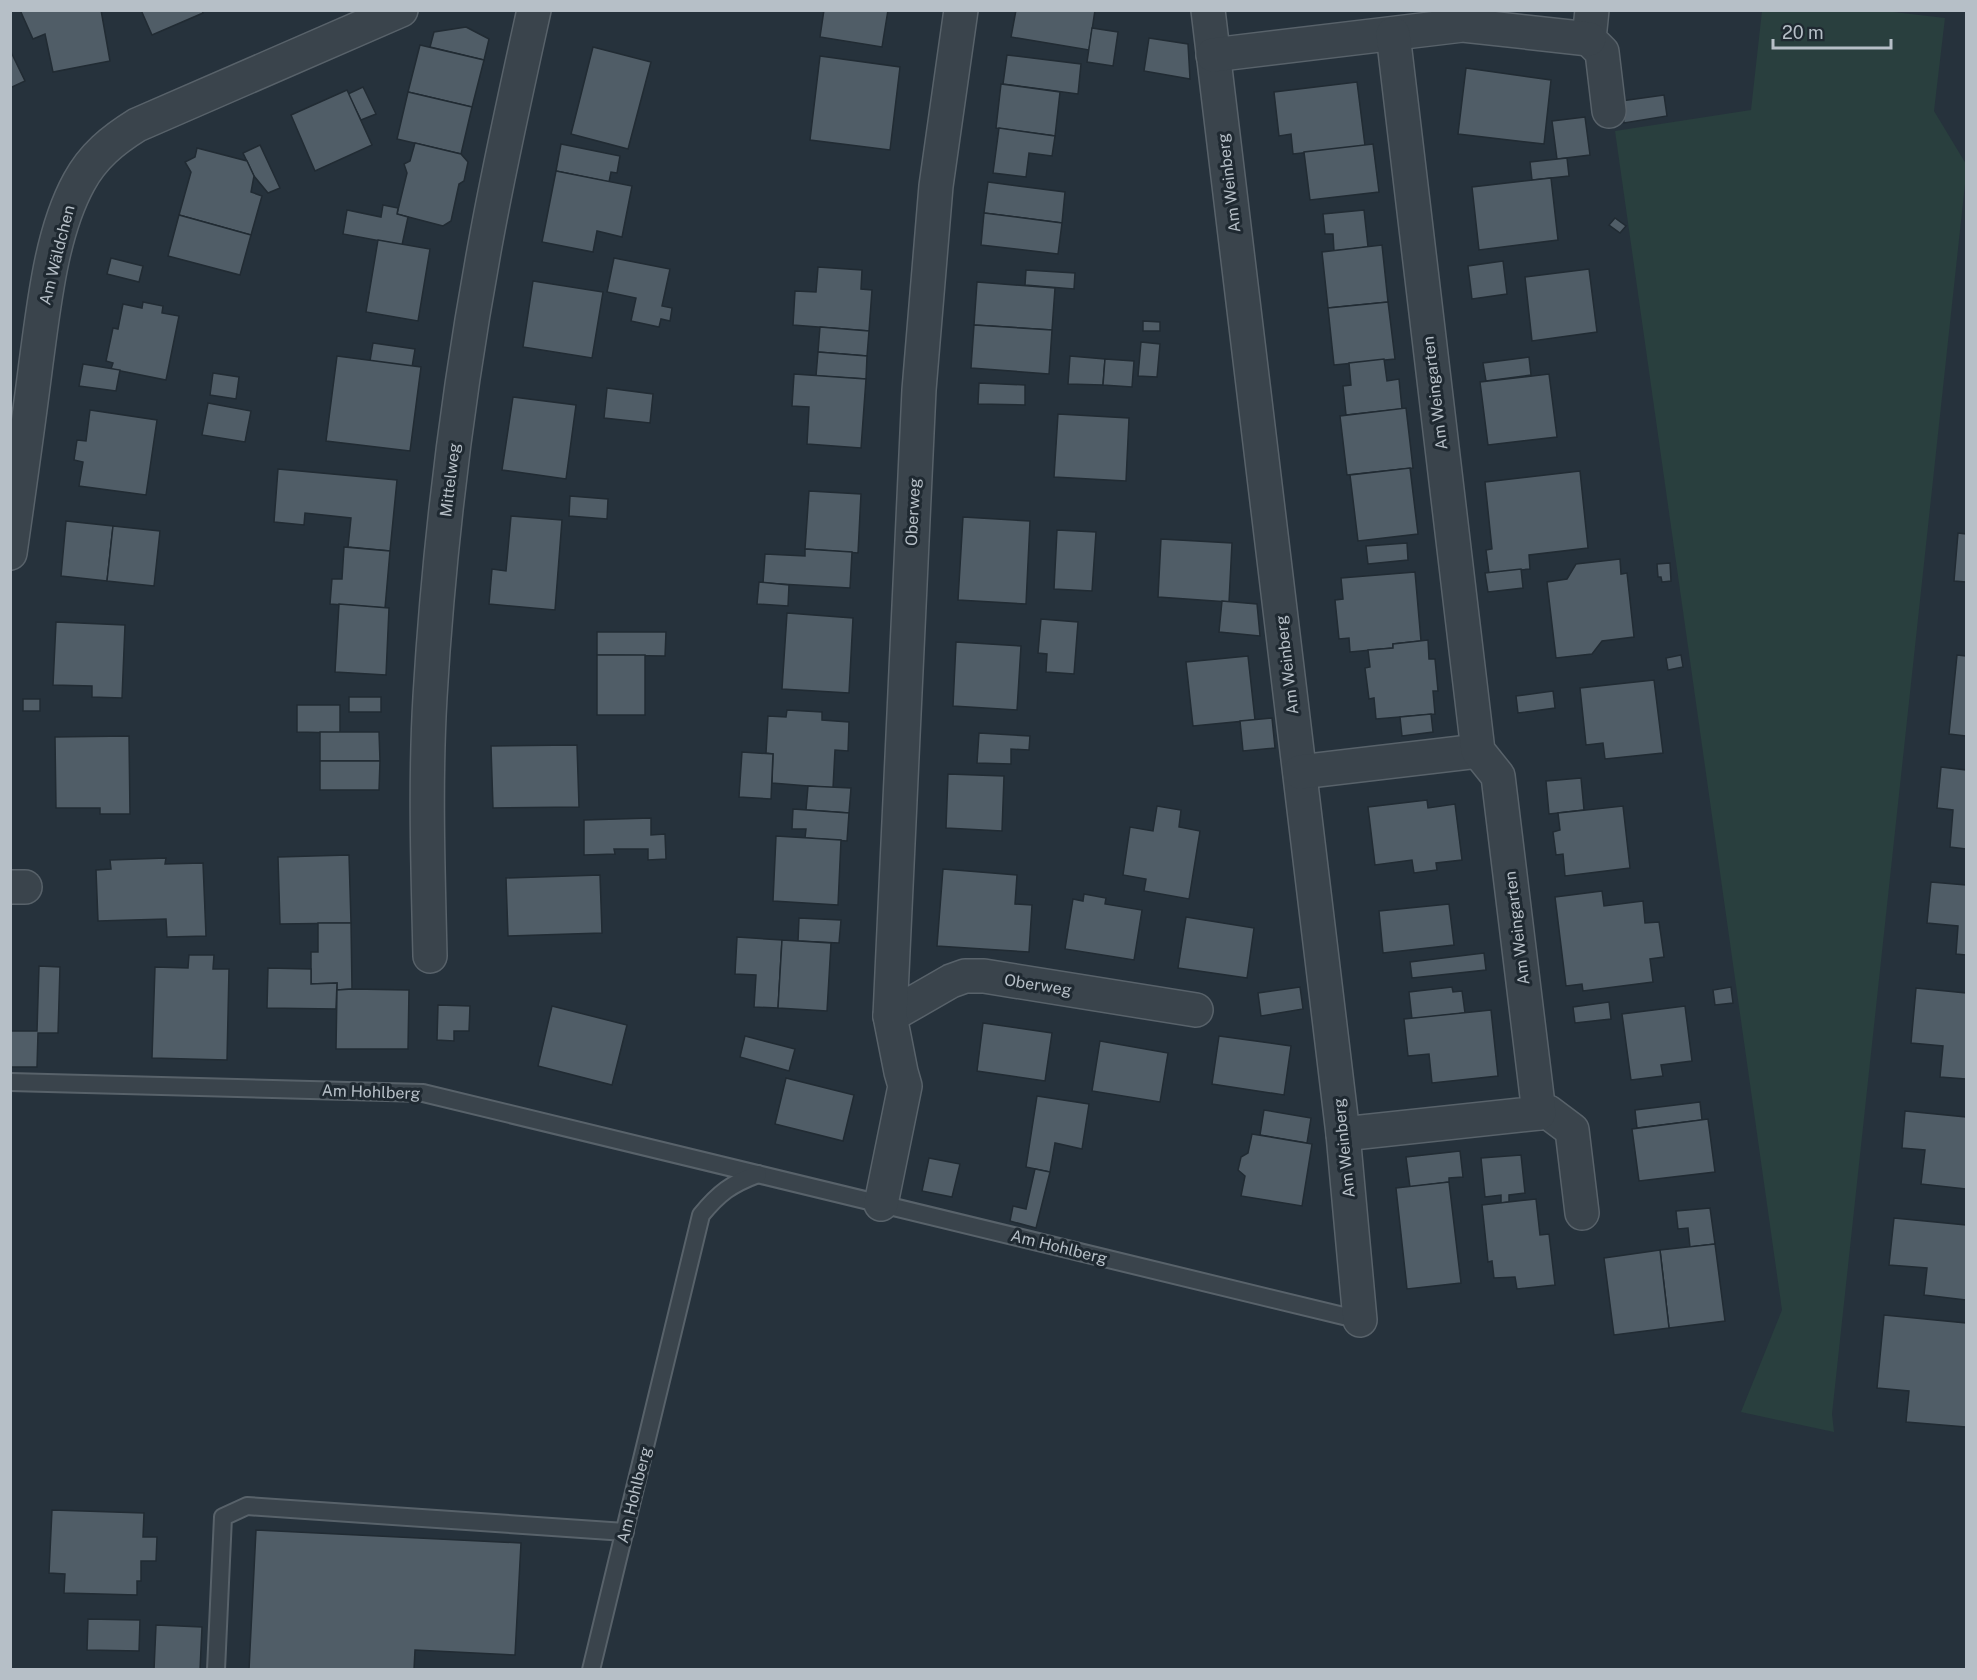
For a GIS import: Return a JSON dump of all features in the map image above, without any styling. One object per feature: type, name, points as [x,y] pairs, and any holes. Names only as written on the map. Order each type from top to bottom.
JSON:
[{"type":"street","name":"Am Wäldchen","points":[[10,553],[47,287],[68,205],[96,157],[112,140],[137,125],[401,10]]},
{"type":"street","name":"Mittelweg","points":[[430,956],[427,824],[430,699],[441,546],[458,413],[486,241],[534,10]]},
{"type":"street","name":"Oberweg","points":[[880,1204],[905,1086],[900,1072],[890,1016],[919,390],[936,186],[961,10]]},
{"type":"street","name":"Am Weinberg","points":[[1208,10],[1343,1134],[1360,1320]]},
{"type":"street","points":[[1213,55],[1463,25],[1591,25],[1602,52],[1609,111]]},
{"type":"street","name":"Am Weingarten","points":[[1393,34],[1478,751],[1498,776],[1539,1113]]},
{"type":"street","points":[[1300,772],[1478,751]]},
{"type":"street","name":"Oberweg","points":[[890,1016],[951,981],[965,976],[984,976],[1196,1010]]},
{"type":"street","points":[[1343,1134],[1548,1112],[1572,1130],[1582,1213]]},
{"type":"lane","name":"Am Hohlberg","points":[[10,1082],[423,1093],[1360,1320]]},
{"type":"lane","name":"Am Hohlberg","points":[[591,1670],[701,1215],[717,1196],[735,1183],[758,1174]]},
{"type":"lane","points":[[216,1670],[223,1517],[247,1506],[625,1532]]},
{"type":"green space","points":[[1762,11],[1885,11],[1945,18],[1934,111],[1966,164],[1966,175],[1832,1414],[1834,1432],[1741,1412],[1782,1310],[1615,131],[1751,110]]},
{"type":"building","points":[[20,10],[101,10],[110,61],[53,72],[45,34],[33,39]]},
{"type":"building","points":[[141,10],[202,10],[203,13],[152,35]]},
{"type":"building","points":[[824,10],[888,10],[882,47],[820,37]]},
{"type":"building","points":[[1016,10],[1095,10],[1089,50],[1011,37]]},
{"type":"building","points":[[466,27],[489,39],[484,60],[430,47],[434,32]]},
{"type":"building","points":[[1092,28],[1118,32],[1113,66],[1087,62]]},
{"type":"building","points":[[1149,38],[1188,44],[1190,79],[1144,71]]},
{"type":"building","points":[[420,45],[484,60],[472,107],[408,92]]},
{"type":"building","points":[[593,47],[651,62],[628,149],[571,134]]},
{"type":"building","points":[[10,50],[25,81],[10,88]]},
{"type":"building","points":[[1007,55],[1081,64],[1078,94],[1003,84]]},
{"type":"building","points":[[820,56],[900,67],[890,150],[810,140]]},
{"type":"building","points":[[1466,68],[1551,80],[1544,144],[1458,134]]},
{"type":"building","points":[[1357,82],[1365,146],[1293,154],[1291,134],[1279,136],[1274,92]]},
{"type":"building","points":[[1001,84],[1060,92],[1055,136],[996,128]]},
{"type":"building","points":[[363,87],[376,114],[361,120],[348,94]]},
{"type":"building","points":[[347,90],[372,145],[315,171],[291,115]]},
{"type":"building","points":[[408,92],[472,107],[461,154],[397,139]]},
{"type":"building","points":[[1664,95],[1667,116],[1624,123],[1621,101]]},
{"type":"building","points":[[1585,117],[1590,155],[1557,159],[1552,121]]},
{"type":"building","points":[[999,128],[1055,136],[1052,156],[1029,153],[1026,177],[993,173]]},
{"type":"building","points":[[415,143],[461,154],[468,162],[464,181],[459,184],[451,221],[443,226],[397,214],[407,173],[404,164],[410,161]]},
{"type":"building","points":[[561,144],[620,156],[617,173],[611,172],[609,182],[556,171]]},
{"type":"building","points":[[1373,144],[1379,192],[1310,200],[1304,152]]},
{"type":"building","points":[[260,145],[280,188],[268,193],[254,176],[243,153]]},
{"type":"building","points":[[197,148],[247,161],[254,176],[251,192],[262,196],[251,235],[179,215],[191,172],[185,162],[195,157]]},
{"type":"building","points":[[1567,158],[1569,176],[1532,180],[1530,162]]},
{"type":"building","points":[[556,171],[632,186],[622,237],[597,231],[593,252],[542,242]]},
{"type":"building","points":[[1551,178],[1558,240],[1479,250],[1472,187]]},
{"type":"building","points":[[988,182],[1065,192],[1062,223],[984,213]]},
{"type":"building","points":[[383,205],[398,208],[397,214],[408,217],[402,245],[343,234],[347,210],[381,217]]},
{"type":"building","points":[[1364,210],[1368,247],[1334,251],[1333,234],[1325,234],[1323,214]]},
{"type":"building","points":[[984,213],[1062,223],[1058,254],[981,245]]},
{"type":"building","points":[[179,215],[251,235],[240,275],[168,256]]},
{"type":"building","points":[[1615,218],[1626,226],[1620,233],[1609,225]]},
{"type":"building","points":[[378,240],[430,249],[418,321],[366,312]]},
{"type":"building","points":[[1382,245],[1388,302],[1328,308],[1322,252]]},
{"type":"building","points":[[111,258],[143,266],[139,282],[107,274]]},
{"type":"building","points":[[614,258],[670,269],[662,306],[672,308],[670,321],[661,319],[659,327],[631,321],[636,298],[607,292]]},
{"type":"building","points":[[1503,261],[1507,294],[1472,299],[1468,266]]},
{"type":"building","points":[[818,267],[862,270],[861,289],[872,290],[869,331],[793,325],[795,291],[816,292]]},
{"type":"building","points":[[1589,269],[1597,332],[1532,341],[1525,277]]},
{"type":"building","points":[[1026,270],[1075,273],[1074,289],[1025,285]]},
{"type":"building","points":[[533,281],[603,292],[592,358],[523,347]]},
{"type":"building","points":[[977,282],[1055,288],[1052,330],[974,325]]},
{"type":"building","points":[[143,302],[163,306],[162,313],[179,316],[166,380],[111,369],[113,363],[106,361],[113,328],[118,329],[123,304],[142,308]]},
{"type":"building","points":[[1388,302],[1395,359],[1334,365],[1328,308]]},
{"type":"building","points":[[1143,321],[1160,322],[1160,331],[1143,331]]},
{"type":"building","points":[[974,325],[1052,330],[1049,374],[971,368]]},
{"type":"building","points":[[820,327],[869,331],[867,356],[818,352]]},
{"type":"building","points":[[1141,342],[1160,344],[1157,377],[1138,376]]},
{"type":"building","points":[[373,343],[415,349],[412,367],[370,361]]},
{"type":"building","points":[[818,352],[867,356],[866,379],[816,376]]},
{"type":"building","points":[[337,356],[421,367],[410,451],[326,441]]},
{"type":"building","points":[[1070,356],[1105,359],[1103,385],[1068,384]]},
{"type":"building","points":[[1529,357],[1531,375],[1486,381],[1483,363]]},
{"type":"building","points":[[1105,359],[1134,361],[1132,387],[1103,385]]},
{"type":"building","points":[[1384,359],[1387,381],[1399,379],[1402,409],[1346,415],[1343,386],[1351,385],[1349,363]]},
{"type":"building","points":[[83,364],[120,370],[116,391],[79,386]]},
{"type":"building","points":[[213,373],[239,377],[236,399],[210,395]]},
{"type":"building","points":[[794,374],[866,379],[861,448],[807,444],[809,407],[792,406]]},
{"type":"building","points":[[1549,374],[1557,437],[1488,445],[1480,382]]},
{"type":"building","points":[[979,383],[1025,385],[1025,405],[978,404]]},
{"type":"building","points":[[607,388],[653,394],[650,423],[604,418]]},
{"type":"building","points":[[513,397],[576,405],[566,479],[502,470]]},
{"type":"building","points":[[208,403],[251,411],[245,442],[202,435]]},
{"type":"building","points":[[1406,408],[1413,468],[1347,475],[1340,416]]},
{"type":"building","points":[[90,410],[157,420],[146,495],[79,486],[83,462],[74,460],[77,440],[86,441]]},
{"type":"building","points":[[1058,414],[1129,418],[1126,481],[1054,477]]},
{"type":"building","points":[[1410,468],[1418,534],[1358,541],[1350,475]]},
{"type":"building","points":[[278,469],[397,480],[390,551],[348,547],[351,518],[305,513],[304,525],[274,522]]},
{"type":"building","points":[[1580,471],[1588,548],[1529,555],[1530,569],[1489,573],[1486,550],[1492,549],[1485,482]]},
{"type":"building","points":[[809,491],[861,494],[858,553],[805,549]]},
{"type":"building","points":[[570,496],[608,499],[607,519],[569,516]]},
{"type":"building","points":[[511,516],[562,520],[555,610],[489,604],[492,569],[506,571]]},
{"type":"building","points":[[963,517],[1030,521],[1026,604],[958,600]]},
{"type":"building","points":[[66,521],[113,526],[107,581],[61,576]]},
{"type":"building","points":[[113,526],[160,531],[154,586],[107,581]]},
{"type":"building","points":[[1057,530],[1096,532],[1092,591],[1054,589]]},
{"type":"building","points":[[1958,533],[1966,534],[1966,582],[1954,581]]},
{"type":"building","points":[[1161,539],[1232,543],[1229,602],[1158,597]]},
{"type":"building","points":[[1407,543],[1408,560],[1368,564],[1366,546]]},
{"type":"building","points":[[344,547],[390,551],[385,608],[330,604],[332,579],[342,579]]},
{"type":"building","points":[[805,549],[852,552],[850,588],[763,583],[765,554],[805,556]]},
{"type":"building","points":[[1620,559],[1621,574],[1627,573],[1634,637],[1602,641],[1592,654],[1556,658],[1547,582],[1567,579],[1576,564]]},
{"type":"building","points":[[1670,563],[1671,581],[1662,582],[1661,577],[1658,577],[1657,564]]},
{"type":"building","points":[[1521,569],[1523,588],[1488,592],[1485,573]]},
{"type":"building","points":[[1415,572],[1421,641],[1393,644],[1393,648],[1350,652],[1349,638],[1339,639],[1335,600],[1343,599],[1341,578]]},
{"type":"building","points":[[759,582],[789,585],[788,606],[757,604]]},
{"type":"building","points":[[1222,601],[1257,604],[1260,636],[1219,632]]},
{"type":"building","points":[[339,604],[389,608],[386,675],[335,672]]},
{"type":"building","points":[[787,613],[853,618],[849,693],[782,689]]},
{"type":"building","points":[[1041,619],[1078,622],[1074,674],[1046,672],[1047,654],[1038,653]]},
{"type":"building","points":[[56,622],[125,625],[122,698],[92,697],[92,686],[53,685]]},
{"type":"building","points":[[597,632],[666,632],[665,656],[597,655]]},
{"type":"building","points":[[1428,640],[1429,659],[1435,659],[1438,691],[1433,691],[1435,714],[1376,719],[1374,698],[1369,699],[1365,668],[1370,667],[1368,650],[1393,648],[1393,644]]},
{"type":"building","points":[[956,642],[1021,646],[1017,710],[953,706]]},
{"type":"building","points":[[597,655],[645,655],[645,715],[597,715]]},
{"type":"building","points":[[1681,655],[1683,667],[1668,670],[1666,658]]},
{"type":"building","points":[[1957,655],[1966,656],[1966,736],[1949,734]]},
{"type":"building","points":[[1248,656],[1255,720],[1193,726],[1186,662]]},
{"type":"building","points":[[1654,680],[1663,753],[1605,759],[1603,743],[1586,745],[1580,688]]},
{"type":"building","points":[[1553,691],[1555,708],[1518,713],[1516,696]]},
{"type":"building","points":[[349,697],[381,697],[381,712],[349,712]]},
{"type":"building","points":[[23,699],[40,699],[40,711],[23,711]]},
{"type":"building","points":[[297,705],[340,705],[340,733],[297,732]]},
{"type":"building","points":[[787,710],[822,712],[822,720],[849,722],[848,751],[835,750],[833,788],[772,783],[773,754],[766,753],[768,716],[786,717]]},
{"type":"building","points":[[1431,714],[1433,732],[1402,736],[1400,717]]},
{"type":"building","points":[[1272,718],[1275,748],[1243,751],[1240,721]]},
{"type":"building","points":[[320,732],[379,732],[380,761],[320,761]]},
{"type":"building","points":[[979,733],[1030,736],[1029,750],[1011,749],[1011,764],[977,763]]},
{"type":"building","points":[[129,736],[130,814],[100,814],[100,808],[56,808],[55,737]]},
{"type":"building","points":[[577,745],[579,807],[493,808],[491,746]]},
{"type":"building","points":[[742,752],[773,754],[771,799],[739,797]]},
{"type":"building","points":[[320,761],[380,761],[379,790],[320,790]]},
{"type":"building","points":[[1941,767],[1966,770],[1966,849],[1950,847],[1953,810],[1937,808]]},
{"type":"building","points":[[948,774],[1004,776],[1002,831],[946,828]]},
{"type":"building","points":[[1581,778],[1584,810],[1549,814],[1546,781]]},
{"type":"building","points":[[808,786],[851,788],[849,813],[806,810]]},
{"type":"building","points":[[1427,800],[1428,808],[1455,804],[1462,860],[1436,863],[1437,870],[1414,873],[1412,860],[1375,865],[1368,807]]},
{"type":"building","points":[[1157,806],[1181,810],[1179,827],[1200,831],[1189,899],[1144,891],[1146,879],[1123,875],[1130,827],[1153,831]]},
{"type":"building","points":[[1623,806],[1630,868],[1565,876],[1563,854],[1556,855],[1553,832],[1560,830],[1558,813]]},
{"type":"building","points":[[793,809],[849,813],[847,841],[805,838],[806,829],[792,829]]},
{"type":"building","points":[[651,818],[651,835],[665,834],[666,859],[648,860],[648,849],[614,849],[615,854],[584,855],[584,820]]},
{"type":"building","points":[[776,836],[841,840],[838,905],[773,901]]},
{"type":"building","points":[[349,855],[351,923],[280,924],[278,857]]},
{"type":"building","points":[[166,858],[165,864],[203,863],[206,936],[167,937],[166,919],[98,921],[96,870],[111,869],[110,860]]},
{"type":"building","points":[[943,869],[1017,875],[1015,904],[1032,905],[1029,952],[937,946]]},
{"type":"building","points":[[600,875],[602,933],[508,936],[506,878]]},
{"type":"building","points":[[1931,882],[1966,885],[1966,955],[1956,954],[1958,926],[1927,923]]},
{"type":"building","points":[[1602,891],[1604,906],[1643,901],[1645,923],[1659,922],[1664,957],[1650,959],[1653,982],[1583,991],[1582,984],[1566,986],[1555,897]]},
{"type":"building","points":[[1084,894],[1106,898],[1105,904],[1142,910],[1134,960],[1065,949],[1073,899],[1083,901]]},
{"type":"building","points":[[1449,904],[1454,945],[1383,953],[1379,911]]},
{"type":"building","points":[[1186,917],[1254,928],[1247,978],[1178,968]]},
{"type":"building","points":[[799,918],[841,920],[839,943],[798,941]]},
{"type":"building","points":[[318,923],[351,923],[352,989],[337,990],[337,983],[311,984],[311,952],[318,952]]},
{"type":"building","points":[[737,937],[782,940],[778,1008],[754,1007],[756,975],[735,974]]},
{"type":"building","points":[[782,940],[831,943],[827,1011],[778,1008]]},
{"type":"building","points":[[1484,953],[1486,970],[1412,978],[1410,962]]},
{"type":"building","points":[[189,955],[214,955],[213,969],[229,969],[227,1060],[152,1058],[155,967],[188,968]]},
{"type":"building","points":[[39,966],[60,967],[58,1033],[38,1033],[37,1067],[10,1067],[10,1031],[37,1031]]},
{"type":"building","points":[[268,968],[311,969],[311,984],[337,983],[336,1009],[267,1008]]},
{"type":"building","points":[[1300,987],[1303,1009],[1261,1016],[1258,993]]},
{"type":"building","points":[[1452,987],[1453,992],[1462,991],[1465,1013],[1412,1019],[1409,992]]},
{"type":"building","points":[[1731,987],[1733,1003],[1715,1005],[1713,990]]},
{"type":"building","points":[[1916,988],[1966,993],[1966,1079],[1940,1077],[1943,1046],[1911,1043]]},
{"type":"building","points":[[337,990],[409,990],[408,1049],[336,1049]]},
{"type":"building","points":[[1609,1002],[1611,1019],[1575,1023],[1573,1007]]},
{"type":"building","points":[[438,1005],[470,1006],[469,1031],[454,1031],[454,1041],[437,1040]]},
{"type":"building","points":[[552,1006],[627,1025],[612,1085],[538,1066]]},
{"type":"building","points":[[1685,1006],[1692,1061],[1661,1065],[1663,1076],[1631,1080],[1622,1014]]},
{"type":"building","points":[[1491,1010],[1498,1076],[1432,1083],[1429,1054],[1408,1056],[1404,1019]]},
{"type":"building","points":[[983,1023],[1052,1033],[1045,1081],[977,1071]]},
{"type":"building","points":[[745,1036],[795,1049],[789,1071],[740,1057]]},
{"type":"building","points":[[1219,1036],[1291,1046],[1284,1095],[1212,1084]]},
{"type":"building","points":[[1100,1041],[1168,1053],[1160,1102],[1092,1091]]},
{"type":"building","points":[[786,1078],[854,1095],[843,1141],[775,1124]]},
{"type":"building","points":[[1037,1096],[1089,1104],[1082,1149],[1055,1143],[1050,1172],[1026,1167]]},
{"type":"building","points":[[1700,1102],[1702,1120],[1637,1128],[1635,1110]]},
{"type":"building","points":[[1264,1110],[1311,1118],[1307,1143],[1260,1135]]},
{"type":"building","points":[[1905,1111],[1966,1117],[1966,1189],[1921,1184],[1925,1150],[1902,1148]]},
{"type":"building","points":[[1708,1119],[1715,1172],[1639,1181],[1632,1129]]},
{"type":"building","points":[[1252,1134],[1312,1144],[1302,1206],[1241,1196],[1245,1176],[1238,1170],[1241,1157],[1248,1153]]},
{"type":"building","points":[[1460,1151],[1463,1177],[1449,1178],[1449,1182],[1410,1187],[1406,1157]]},
{"type":"building","points":[[1521,1155],[1525,1193],[1509,1195],[1509,1202],[1501,1203],[1501,1195],[1485,1197],[1481,1158]]},
{"type":"building","points":[[929,1158],[960,1164],[952,1197],[922,1191]]},
{"type":"building","points":[[1035,1169],[1050,1172],[1036,1228],[1010,1221],[1013,1206],[1026,1209]]},
{"type":"building","points":[[1449,1182],[1461,1283],[1407,1289],[1396,1188]]},
{"type":"building","points":[[1536,1199],[1540,1235],[1549,1234],[1555,1285],[1517,1289],[1515,1277],[1494,1278],[1492,1261],[1488,1262],[1482,1205]]},
{"type":"building","points":[[1710,1208],[1715,1244],[1690,1247],[1688,1228],[1678,1229],[1676,1211]]},
{"type":"building","points":[[1894,1218],[1966,1225],[1966,1300],[1924,1295],[1927,1268],[1889,1265]]},
{"type":"building","points":[[1715,1244],[1725,1321],[1669,1328],[1660,1250]]},
{"type":"building","points":[[1660,1250],[1669,1328],[1614,1335],[1604,1258]]},
{"type":"building","points":[[1884,1315],[1966,1323],[1966,1427],[1906,1422],[1909,1391],[1877,1388]]},
{"type":"building","points":[[52,1510],[144,1513],[143,1537],[157,1537],[156,1561],[141,1561],[141,1581],[137,1581],[137,1595],[64,1593],[65,1574],[49,1573]]},
{"type":"building","points":[[256,1530],[521,1543],[515,1655],[415,1650],[414,1670],[249,1670]]},
{"type":"building","points":[[88,1619],[140,1620],[139,1651],[87,1650]]},
{"type":"building","points":[[156,1625],[202,1627],[200,1670],[154,1670]]}]
